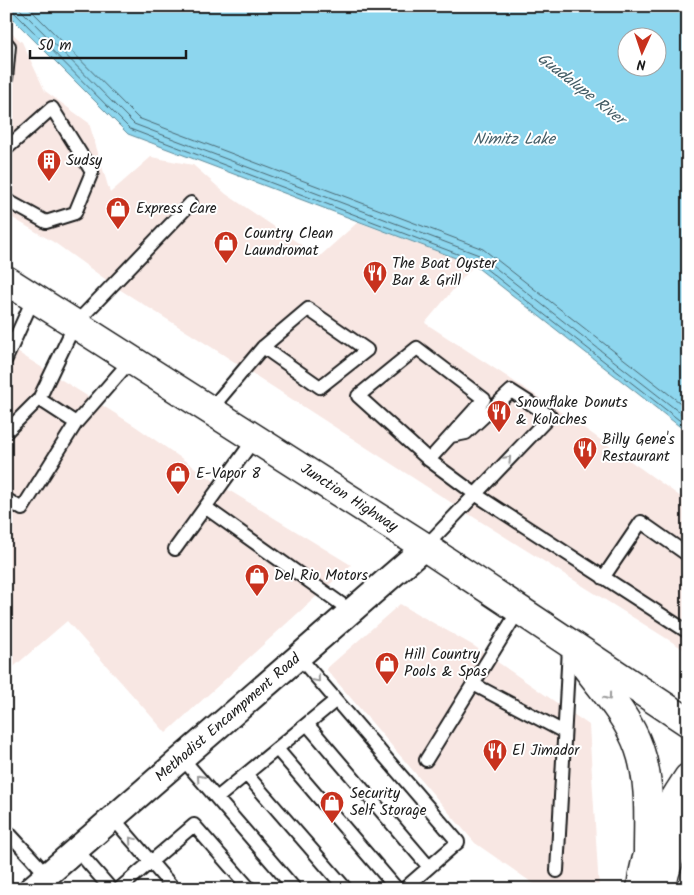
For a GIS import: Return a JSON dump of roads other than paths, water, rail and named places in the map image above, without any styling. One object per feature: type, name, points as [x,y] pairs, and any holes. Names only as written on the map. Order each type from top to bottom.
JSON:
[{"type":"main road","name":"Junction Highway","points":[[6,280],[425,547],[569,644],[676,710]]},
{"type":"main road","points":[[569,644],[627,724],[639,746],[649,796],[670,846]]},
{"type":"main road","points":[[661,889],[670,846],[668,812],[688,778]]},
{"type":"main road","points":[[641,889],[642,872],[670,846],[688,818]]},
{"type":"street","name":"Methodist Encampment Road","points":[[39,882],[425,547]]},
{"type":"lane","points":[[6,43],[9,46],[6,79]]},
{"type":"lane","points":[[6,149],[52,108],[92,172],[76,213],[46,222],[6,200]]},
{"type":"lane","points":[[6,432],[39,399],[75,324],[191,203]]},
{"type":"lane","points":[[6,359],[34,297]]},
{"type":"lane","points":[[210,410],[263,347],[308,309],[367,350],[320,387],[263,347]]},
{"type":"lane","points":[[429,460],[484,399],[417,348],[358,396],[429,460],[474,494],[688,632]]},
{"type":"lane","points":[[6,499],[22,508],[76,423],[132,359]]},
{"type":"lane","points":[[425,547],[550,416],[511,391],[466,433],[451,436]]},
{"type":"lane","points":[[39,399],[76,423]]},
{"type":"lane","points":[[175,549],[255,438]]},
{"type":"lane","points":[[205,507],[351,611]]},
{"type":"lane","points":[[603,578],[641,522],[688,555]]},
{"type":"lane","points":[[426,760],[519,610]]},
{"type":"lane","points":[[557,871],[569,644]]},
{"type":"lane","points":[[298,657],[458,842],[404,889]]},
{"type":"lane","points":[[473,684],[564,732]]},
{"type":"lane","points":[[217,798],[336,700]]},
{"type":"lane","points":[[307,724],[429,867]]},
{"type":"lane","points":[[277,750],[397,889]]},
{"type":"lane","points":[[182,758],[295,889]]},
{"type":"lane","points":[[246,774],[346,889]]},
{"type":"lane","points":[[113,818],[174,889]]},
{"type":"lane","points":[[119,889],[194,825],[250,889]]},
{"type":"lane","points":[[6,830],[39,882]]},
{"type":"lane","points":[[76,850],[111,889]]},
{"type":"water","name":"Nimitz Lake","points":[[6,6],[688,6],[688,433],[474,265],[128,134],[6,12]]},
{"type":"place","name":"Sudsy","points":[[49,182]]},
{"type":"place","name":"Express Care","points":[[118,230]]},
{"type":"place","name":"Country Clean Laundromat","points":[[226,264]]},
{"type":"place","name":"The Boat Oyster Bar & Grill","points":[[375,294]]},
{"type":"place","name":"Snowflake Donuts & Kolaches","points":[[499,433]]},
{"type":"place","name":"Billy Gene's Restaurant","points":[[585,470]]},
{"type":"place","name":"E-Vapor 8","points":[[178,495]]},
{"type":"place","name":"Del Rio Motors","points":[[257,597]]},
{"type":"place","name":"Hill Country Pools & Spas","points":[[387,685]]},
{"type":"place","name":"El Jimador","points":[[495,772]]},
{"type":"place","name":"Security Self Storage","points":[[332,824]]},
{"type":"water label","name":"Guadalupe River","points":[[581,89]]}]
